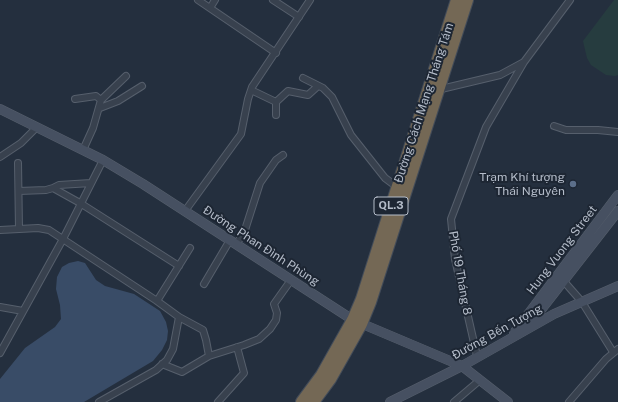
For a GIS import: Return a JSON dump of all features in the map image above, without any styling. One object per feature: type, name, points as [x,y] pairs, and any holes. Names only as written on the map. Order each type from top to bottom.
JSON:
[{"type":"highway","name":"Đường Cách Mạng Tháng Tám","points":[[302,402],[322,375],[373,295],[433,89],[457,0]]},
{"type":"highway","name":"Đường Cách Mạng Tháng Tám","points":[[313,402],[330,380],[357,322],[397,187],[467,0]]},
{"type":"street","points":[[198,0],[276,53]]},
{"type":"street","points":[[210,8],[215,0]]},
{"type":"street","points":[[273,0],[299,17]]},
{"type":"street","points":[[185,211],[241,134],[251,90],[310,0]]},
{"type":"street","name":"Phố 19 Tháng 8","points":[[477,356],[455,259],[451,233],[451,219],[486,127],[524,62],[570,0]]},
{"type":"street","points":[[433,89],[500,75],[524,62]]},
{"type":"street","points":[[83,150],[93,128],[100,108],[101,100],[126,76]]},
{"type":"street","points":[[303,78],[326,90],[332,97],[346,128],[378,170],[385,178],[397,187]]},
{"type":"street","points":[[100,108],[123,98],[142,86]]},
{"type":"street","points":[[276,114],[276,102],[288,91],[308,94],[318,86]]},
{"type":"street","points":[[251,90],[276,102]]},
{"type":"street","points":[[75,99],[96,96],[101,100]]},
{"type":"street","name":"Đường Phan Đình Phùng","points":[[0,109],[103,160],[357,322],[462,366],[508,402]]},
{"type":"street","points":[[554,126],[566,130],[598,130],[618,132]]},
{"type":"street","points":[[0,157],[21,143],[37,127]]},
{"type":"street","points":[[204,284],[233,242],[244,234],[260,183],[276,160],[283,155]]},
{"type":"street","points":[[0,353],[63,239],[103,160]]},
{"type":"street","points":[[18,163],[19,229]]},
{"type":"street","points":[[19,190],[46,190],[59,185],[91,183]]},
{"type":"street","points":[[53,188],[80,203],[179,266]]},
{"type":"street","name":"Hung Vuong Street","points":[[527,328],[618,195]]},
{"type":"street","name":"Hung Vuong Street","points":[[510,338],[618,211]]},
{"type":"street","points":[[604,214],[611,220]]},
{"type":"street","points":[[0,230],[43,229],[63,239],[179,317],[203,330],[208,356]]},
{"type":"street","points":[[157,301],[190,248]]},
{"type":"street","points":[[561,278],[582,302],[615,350],[569,402]]},
{"type":"street","points":[[162,364],[182,372],[208,356],[259,339],[270,329],[277,315],[274,304],[291,280]]},
{"type":"street","name":"Đường Bến Tượng","points":[[390,402],[462,366],[527,328],[618,286]]},
{"type":"street","points":[[0,307],[23,311]]},
{"type":"street","points":[[99,402],[111,399],[156,370],[167,360],[173,349],[179,317]]},
{"type":"street","points":[[218,402],[244,373],[237,347]]},
{"type":"street","points":[[454,402],[480,380]]},
{"type":"green space","points":[[614,0],[618,0],[618,75],[615,76],[606,75],[591,65],[587,58],[583,41]]},
{"type":"water","points":[[78,261],[85,263],[96,280],[105,286],[134,294],[160,311],[166,322],[168,331],[167,340],[162,350],[153,361],[84,402],[0,402],[0,379],[25,348],[55,327],[61,319],[60,305],[56,289],[57,277],[62,267],[69,263]]},
{"type":"place","name":"Trạm Khí tượng Thái Nguyên","points":[[573,184]]}]
